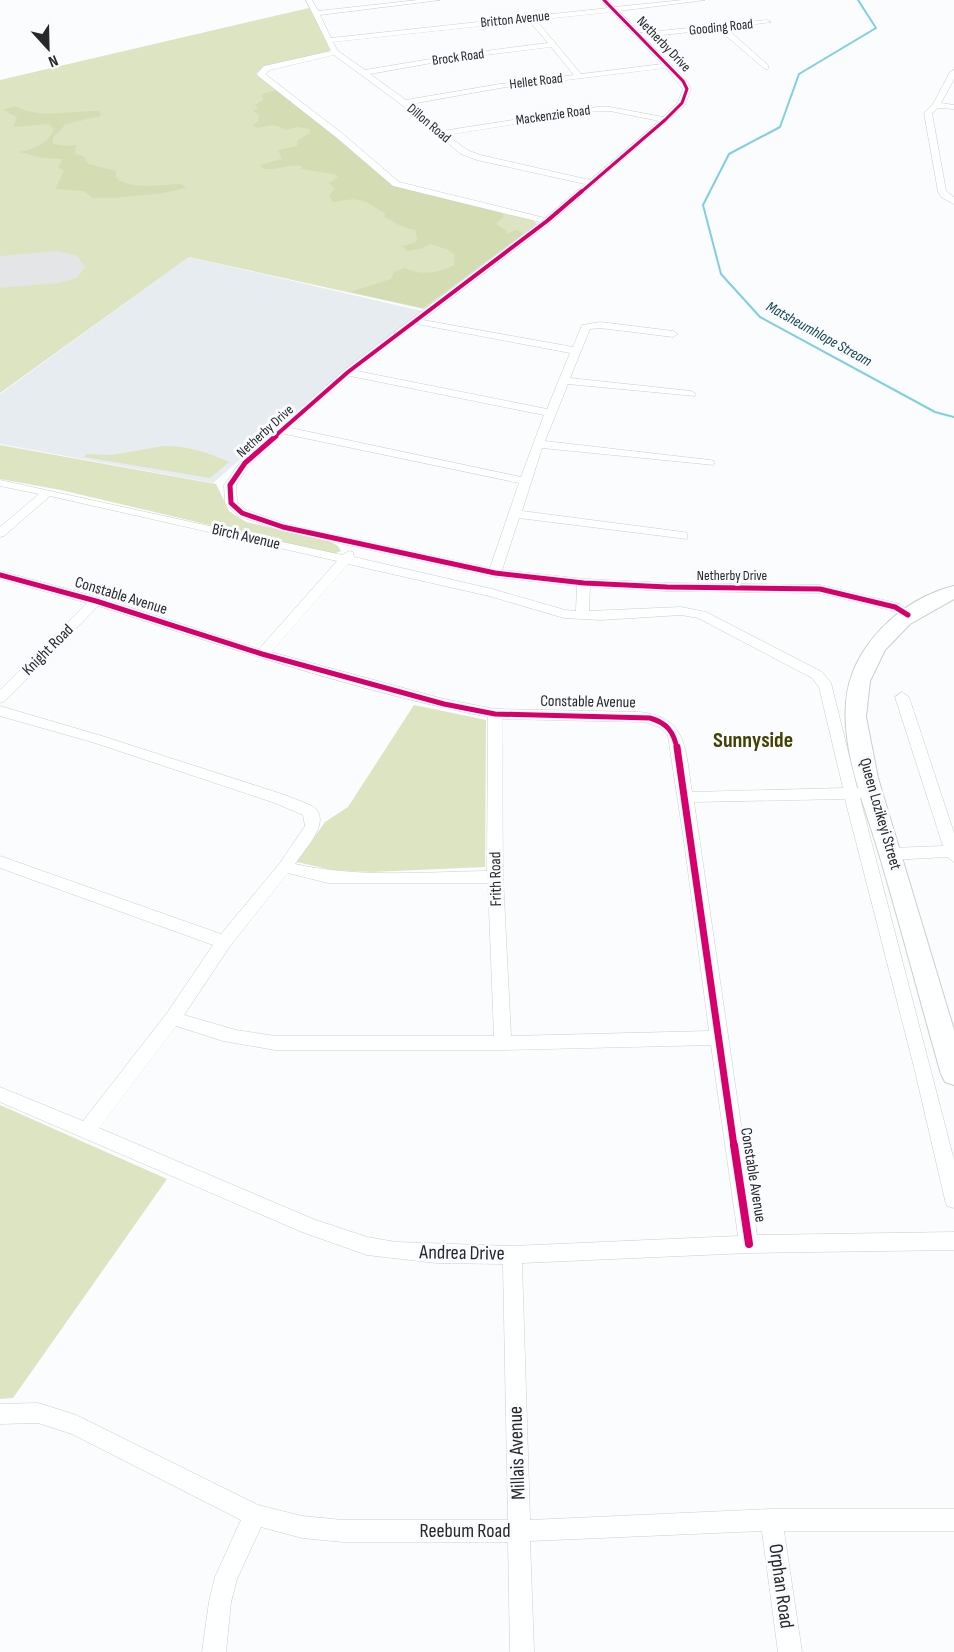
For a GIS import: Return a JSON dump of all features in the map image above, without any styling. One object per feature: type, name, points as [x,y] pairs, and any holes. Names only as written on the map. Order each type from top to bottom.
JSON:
[{"type":"main road","name":"Queen Lozikeyi Street","points":[[954,592],[908,615],[883,639],[871,656],[858,686],[855,722],[861,793],[891,854],[954,1074]]},
{"type":"street","name":"Dillon Road","points":[[309,0],[335,52],[405,103],[440,134],[473,156],[592,183]]},
{"type":"street","points":[[316,13],[437,0]]},
{"type":"street","name":"Britton Avenue","points":[[329,40],[530,17],[609,4],[702,0]]},
{"type":"street","name":"Netherby Drive","points":[[609,4],[683,81],[687,88],[682,103],[547,221],[348,372],[282,430],[234,477],[229,490],[231,503],[242,513],[258,520],[495,573],[584,583],[667,587],[820,589],[896,607],[908,615]]},
{"type":"street","points":[[530,17],[579,76]]},
{"type":"street","name":"Gooding Road","points":[[639,35],[766,22]]},
{"type":"street","points":[[720,27],[765,67]]},
{"type":"street","name":"Brock Road","points":[[363,74],[454,57],[553,45]]},
{"type":"street","points":[[335,52],[267,68],[261,74],[316,116],[396,184],[425,193],[547,221]]},
{"type":"street","name":"Hellet Road","points":[[405,103],[466,92],[669,65]]},
{"type":"street","points":[[954,72],[936,105],[928,113],[942,191],[954,201]]},
{"type":"street","points":[[936,105],[954,106]]},
{"type":"street","name":"Mackenzie Road","points":[[440,134],[597,109],[610,109],[665,120]]},
{"type":"street","points":[[415,321],[576,351]]},
{"type":"street","points":[[495,573],[538,444],[588,326],[673,334]]},
{"type":"street","points":[[348,372],[551,413]]},
{"type":"street","points":[[565,381],[691,394]]},
{"type":"street","points":[[282,430],[526,480]]},
{"type":"street","points":[[538,444],[710,463]]},
{"type":"street","name":"Birch Avenue","points":[[0,483],[492,593],[545,610],[582,616],[655,610],[681,611],[701,615],[817,675],[826,686],[861,793],[954,1200]]},
{"type":"street","points":[[0,533],[48,492]]},
{"type":"street","points":[[516,514],[683,536]]},
{"type":"street","points":[[262,654],[358,544]]},
{"type":"street","name":"Constable Avenue","points":[[0,575],[96,602],[262,654],[444,704],[495,714],[613,715],[652,718],[670,728],[675,735],[686,797],[704,916],[718,1038],[749,1244]]},
{"type":"street","points":[[582,616],[584,583]]},
{"type":"street","name":"Knight Road","points":[[0,698],[96,602]]},
{"type":"street","points":[[891,854],[953,853],[902,698]]},
{"type":"street","points":[[0,711],[153,757],[302,807],[309,811],[313,819],[312,827],[285,867],[224,942],[173,1018],[86,1131]]},
{"type":"street","name":"Frith Road","points":[[495,714],[495,877],[503,1043]]},
{"type":"street","points":[[686,797],[861,793]]},
{"type":"street","points":[[0,862],[224,942]]},
{"type":"street","points":[[285,867],[328,877],[495,877]]},
{"type":"street","points":[[173,1018],[210,1032],[244,1040],[275,1043],[503,1043],[718,1038]]},
{"type":"street","name":"Andrea Drive","points":[[0,1094],[309,1226],[367,1246],[436,1254],[512,1255],[749,1244],[954,1241]]},
{"type":"street","name":"Millais Avenue","points":[[512,1255],[522,1652]]},
{"type":"street","name":"Reebum Road","points":[[0,1414],[38,1413],[76,1425],[255,1515],[302,1527],[343,1531],[519,1531],[771,1520],[954,1520]]},
{"type":"street","points":[[214,1652],[220,1602],[226,1577],[255,1515]]},
{"type":"street","name":"Orphan Road","points":[[771,1520],[790,1652]]},
{"type":"shaded area","points":[[189,257],[422,311],[343,371],[213,483],[0,444],[0,394]]},
{"type":"green space","points":[[309,8],[332,50],[262,68],[256,74],[297,104],[394,185],[532,219],[537,224],[424,309],[189,257],[0,393],[0,80]]},
{"type":"green space","points":[[277,90],[394,185],[499,212],[504,216],[496,224],[507,231],[506,234],[516,230],[524,233],[423,308],[350,292],[391,279],[394,272],[405,268],[423,273],[442,270],[454,265],[455,254],[430,244],[420,249],[407,251],[403,246],[416,242],[415,230],[384,217],[385,213],[364,201],[353,199],[333,202],[329,195],[335,189],[329,183],[338,177],[335,174],[301,169],[302,166],[296,165],[271,169],[260,167],[282,159],[278,150],[297,146],[298,140],[310,133],[310,129],[298,127],[285,130],[275,125],[257,128],[253,125],[259,121],[260,116],[253,111],[258,108],[255,105],[263,100],[262,94]]},
{"type":"green space","points":[[15,106],[36,113],[99,111],[101,116],[66,124],[53,137],[53,144],[76,145],[75,154],[83,156],[89,164],[116,171],[116,177],[129,184],[147,186],[181,184],[186,188],[163,193],[113,198],[93,198],[83,191],[55,189],[64,171],[58,167],[63,159],[42,158],[20,152],[40,145],[49,138],[54,129],[49,124],[13,127],[17,117],[3,110]]},
{"type":"green space","points":[[0,445],[216,484],[229,511],[246,522],[329,541],[338,546],[341,551],[333,554],[61,490],[0,479]]},
{"type":"green space","points":[[163,446],[197,450],[229,462],[210,478],[84,457],[87,454],[112,455]]},
{"type":"green space","points":[[414,705],[486,720],[485,867],[371,872],[332,870],[297,862],[325,822],[348,807]]},
{"type":"green space","points":[[0,1105],[167,1179],[13,1398],[0,1399]]},
{"type":"waterway","name":"Matsheumhlope Stream","points":[[858,0],[876,28],[799,74],[780,127],[729,154],[703,205],[721,274],[760,317],[935,412],[954,417]]},
{"type":"runway","points":[[0,272],[58,267]]},
{"type":"cycle path","points":[[604,0],[683,81],[687,89],[682,103],[547,221],[348,372],[245,463],[230,485],[231,503],[242,513],[283,527],[495,573],[584,583],[667,587],[820,589],[895,607],[908,615]]},
{"type":"cycle path","points":[[0,575],[96,601],[262,654],[444,704],[495,714],[640,717],[655,720],[668,727],[675,735],[687,810],[749,1244]]},
{"type":"district","name":"Sunnyside","points":[[753,740]]}]
